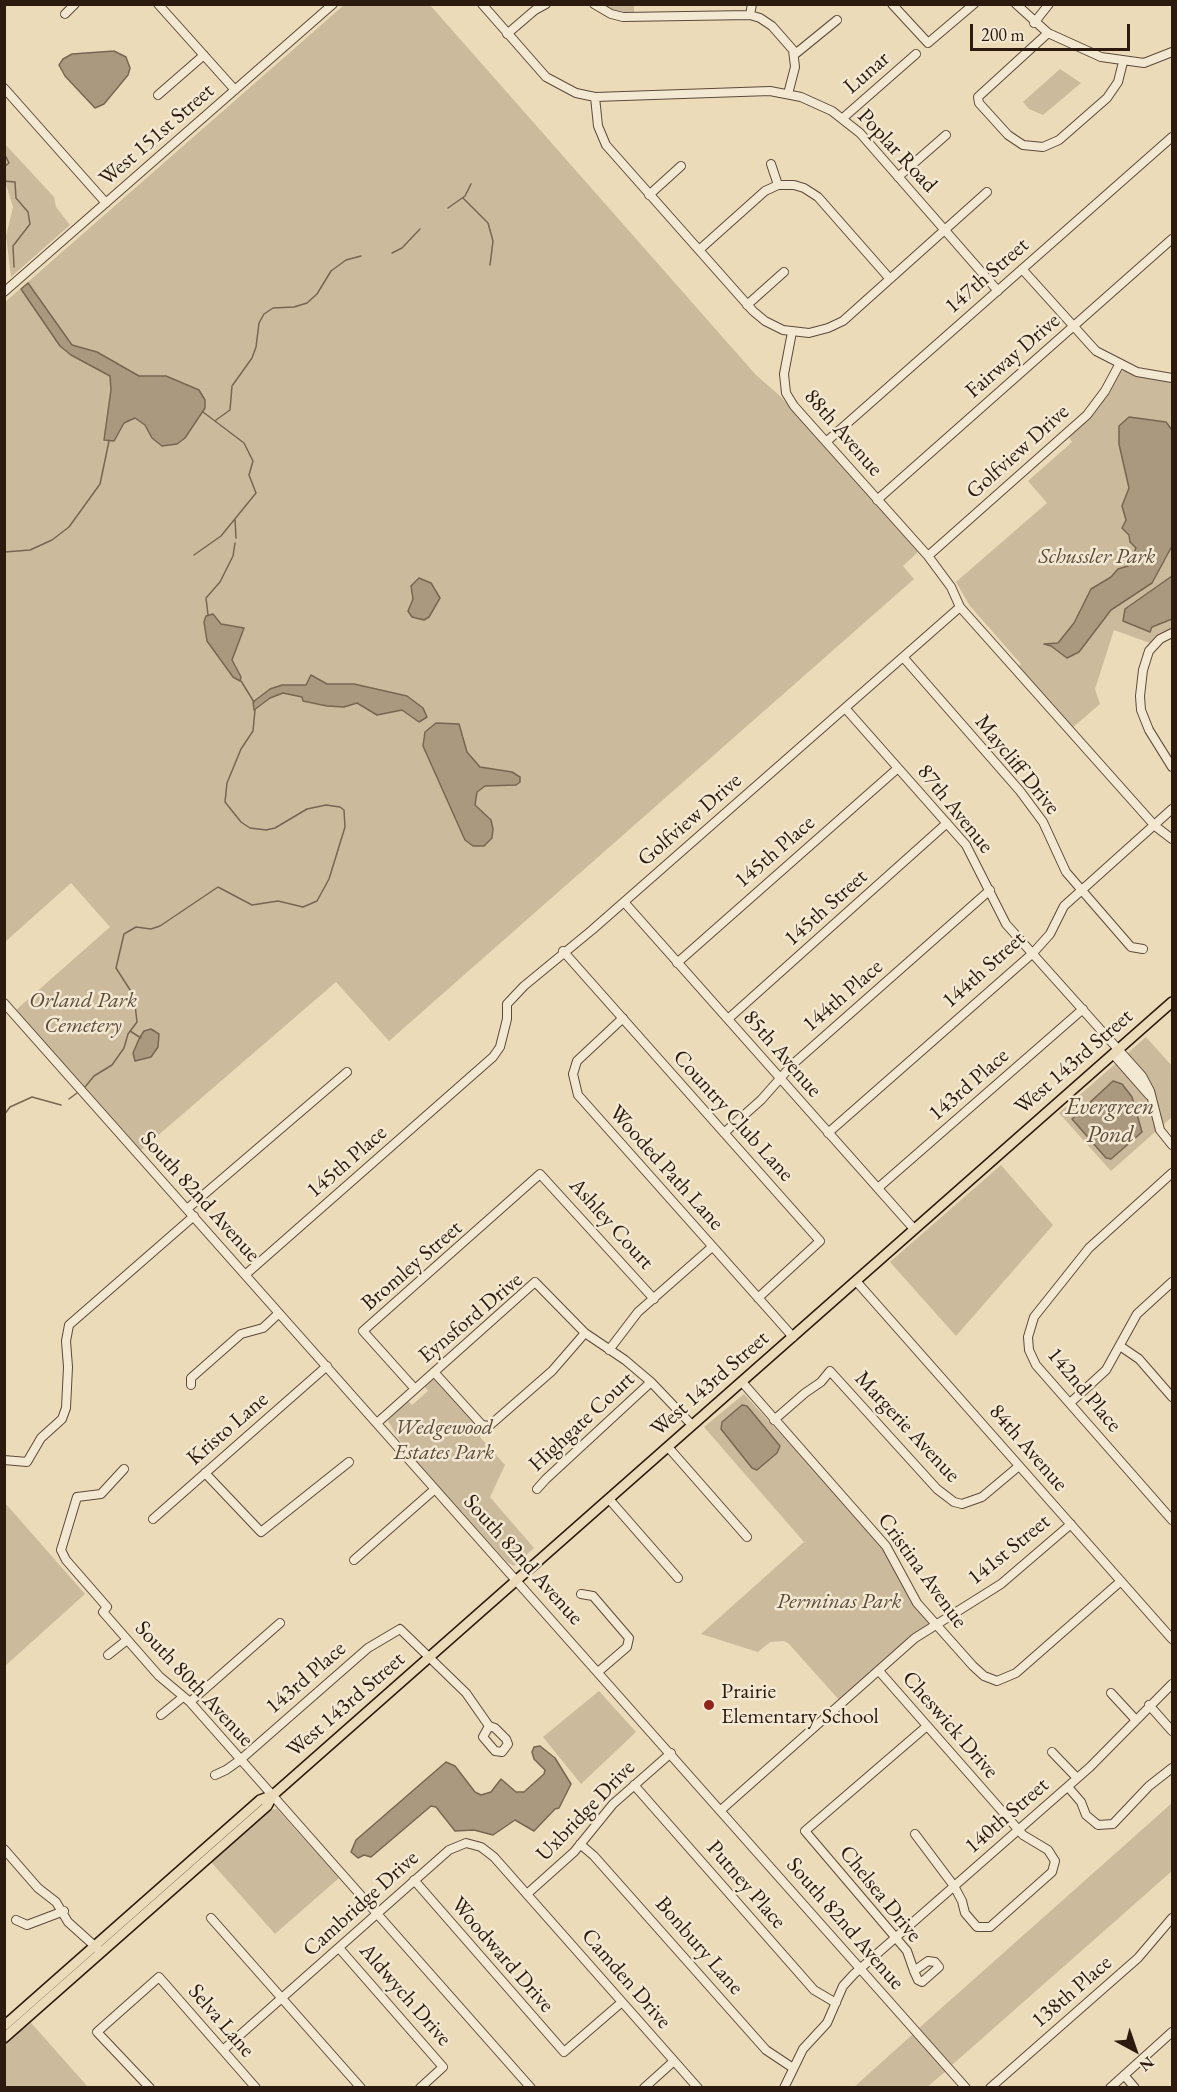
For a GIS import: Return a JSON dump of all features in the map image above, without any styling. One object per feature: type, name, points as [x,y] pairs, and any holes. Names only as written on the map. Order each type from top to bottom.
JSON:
[{"type":"main road","name":"West 143rd Street","points":[[4,2038],[260,1800],[273,1795],[1173,1002]]},
{"type":"main road","name":"West 143rd Street","points":[[4,2026],[98,1949]]},
{"type":"street","points":[[64,14],[75,4]]},
{"type":"street","points":[[158,4],[234,90]]},
{"type":"street","name":"West 151st Street","points":[[4,292],[333,4]]},
{"type":"street","points":[[482,4],[546,77],[576,93],[595,97],[596,117],[604,141],[649,195],[747,304],[765,321],[792,332],[819,331],[837,324],[987,192]]},
{"type":"street","points":[[507,34],[535,10],[546,4]]},
{"type":"street","points":[[594,4],[611,14],[632,18],[750,15],[772,26],[794,55],[795,67],[788,94]]},
{"type":"street","points":[[750,15],[752,4]]},
{"type":"street","points":[[892,4],[926,42],[932,42],[974,4]]},
{"type":"street","points":[[1016,4],[1034,23],[1048,33],[1087,52],[1122,62],[1144,63],[1173,52]]},
{"type":"street","points":[[1034,23],[1049,4]]},
{"type":"street","points":[[794,55],[837,20]]},
{"type":"street","points":[[1048,33],[978,98],[979,103],[1015,141],[1030,147],[1043,147],[1059,140],[1107,98],[1118,82],[1122,62]]},
{"type":"street","name":"Lunar","points":[[843,118],[916,54]]},
{"type":"street","points":[[158,95],[204,55]]},
{"type":"street","points":[[4,88],[106,203]]},
{"type":"street","name":"Poplar Road","points":[[595,97],[743,90],[788,94],[819,104],[843,118],[998,291]]},
{"type":"street","points":[[898,177],[945,135]]},
{"type":"street","name":"147th Street","points":[[826,442],[1173,137]]},
{"type":"street","points":[[771,164],[778,185]]},
{"type":"street","points":[[649,195],[681,166]]},
{"type":"street","points":[[699,250],[759,196],[778,185],[804,188],[818,197],[890,279]]},
{"type":"street","name":"Fairway Drive","points":[[877,500],[1173,239]]},
{"type":"street","points":[[1022,269],[1096,351],[1119,365],[1156,377],[1173,378]]},
{"type":"street","points":[[747,304],[784,272]]},
{"type":"street","name":"88th Avenue","points":[[792,332],[784,374],[786,393],[794,406],[928,556],[951,587],[960,606],[1155,826],[1173,839]]},
{"type":"street","name":"Golfview Drive","points":[[928,556],[1087,415],[1105,391],[1119,365]]},
{"type":"street","name":"Golfview Drive","points":[[472,1076],[493,1057],[500,1047],[507,1019],[507,1004],[563,951],[624,902],[960,606]]},
{"type":"street","points":[[1173,633],[1160,639],[1149,651],[1143,669],[1140,696],[1146,724],[1173,767]]},
{"type":"street","name":"Maycliff Drive","points":[[903,657],[1020,791],[1042,822],[1066,872],[1080,890],[1131,947],[1143,950]]},
{"type":"street","name":"87th Avenue","points":[[845,708],[966,845],[1006,924],[1083,1009],[1116,1051],[1147,1083],[1160,1130],[1173,1145]]},
{"type":"street","name":"145th Place","points":[[676,963],[898,768]]},
{"type":"street","name":"144th Street","points":[[828,1133],[1033,953],[1050,934],[1064,906],[1173,809]]},
{"type":"street","name":"145th Street","points":[[728,1019],[947,823]]},
{"type":"street","name":"144th Place","points":[[724,1133],[793,1064],[990,890]]},
{"type":"street","name":"85th Avenue","points":[[624,902],[914,1229]]},
{"type":"street","name":"Country Club Lane","points":[[563,951],[820,1241],[758,1298]]},
{"type":"street","name":"South 82nd Avenue","points":[[4,1003],[966,2088]]},
{"type":"street","name":"143rd Place","points":[[878,1188],[1083,1009]]},
{"type":"street","name":"Wooded Path Lane","points":[[623,1018],[578,1061],[573,1074],[576,1091],[793,1337]]},
{"type":"street","points":[[188,1209],[347,1072]]},
{"type":"street","name":"145th Place","points":[[245,1275],[472,1076]]},
{"type":"street","name":"142nd Place","points":[[1173,1173],[1089,1248],[1034,1317],[1028,1337],[1031,1357],[1173,1520]]},
{"type":"street","name":"Ashley Court","points":[[540,1174],[654,1299]]},
{"type":"street","name":"Bromley Street","points":[[415,1389],[363,1331],[540,1174]]},
{"type":"street","points":[[4,1460],[27,1462],[41,1438],[62,1419],[66,1408],[68,1367],[66,1341],[69,1326],[194,1216]]},
{"type":"street","points":[[609,1350],[628,1323],[712,1247]]},
{"type":"street","name":"84th Avenue","points":[[856,1281],[1173,1639]]},
{"type":"street","name":"Eynsford Drive","points":[[377,1423],[535,1282],[585,1333],[651,1382],[692,1425]]},
{"type":"street","points":[[1070,1403],[1103,1374],[1137,1314],[1173,1282]]},
{"type":"street","points":[[191,1385],[191,1378],[241,1334],[263,1328],[279,1313]]},
{"type":"street","points":[[434,1372],[482,1425],[489,1426],[552,1371],[585,1333]]},
{"type":"street","points":[[1120,1346],[1139,1359],[1173,1397]]},
{"type":"street","name":"Kristo Lane","points":[[153,1519],[327,1366]]},
{"type":"street","name":"Margerie Avenue","points":[[774,1420],[821,1382],[830,1371],[947,1498],[962,1504],[982,1497],[1019,1466]]},
{"type":"street","name":"Highgate Court","points":[[537,1489],[651,1382]]},
{"type":"street","name":"Cristina Avenue","points":[[742,1382],[886,1546],[917,1603],[972,1666],[997,1681],[1016,1673],[1121,1581]]},
{"type":"street","points":[[668,1447],[747,1537]]},
{"type":"street","points":[[205,1473],[261,1533],[349,1462]]},
{"type":"street","name":"South 80th Avenue","points":[[124,1469],[100,1494],[77,1497],[61,1550],[66,1560],[107,1607],[103,1612],[127,1640],[159,1676],[187,1700],[273,1795],[531,2088]]},
{"type":"street","points":[[354,1560],[435,1489]]},
{"type":"street","points":[[609,1499],[678,1578]]},
{"type":"street","name":"141st Street","points":[[721,1810],[915,1638],[1001,1584],[1071,1524]]},
{"type":"street","points":[[581,1594],[593,1596],[629,1638],[627,1647],[598,1672]]},
{"type":"street","points":[[161,1715],[187,1700],[280,1623]]},
{"type":"street","name":"143rd Place","points":[[214,1775],[240,1760],[368,1648],[400,1629],[429,1658]]},
{"type":"street","points":[[108,1655],[127,1640]]},
{"type":"street","points":[[429,1658],[466,1693],[489,1726],[495,1728],[508,1744],[502,1752],[495,1750],[483,1737],[489,1726]]},
{"type":"street","name":"Cheswick Drive","points":[[879,1671],[1019,1829],[1047,1850],[1056,1861],[1052,1872],[990,1927],[977,1927],[971,1922],[954,1886]]},
{"type":"street","name":"140th Street","points":[[784,2088],[803,2049],[827,2023],[843,1986],[860,1968],[1068,1787],[1149,1705],[1173,1684]]},
{"type":"street","points":[[1111,1693],[1135,1719]]},
{"type":"street","points":[[1149,1705],[1173,1731]]},
{"type":"street","name":"Chelsea Drive","points":[[915,1971],[928,1961],[936,1962],[939,1967],[922,1982],[918,1980],[907,1951],[805,1831],[927,1726]]},
{"type":"street","points":[[1052,1752],[1077,1778]]},
{"type":"street","name":"Uxbridge Drive","points":[[527,1894],[580,1844],[612,1804],[671,1753]]},
{"type":"street","points":[[1068,1787],[1098,1825],[1113,1824],[1149,1786],[1173,1768]]},
{"type":"street","name":"Putney Place","points":[[634,1785],[814,1990],[836,2003]]},
{"type":"street","points":[[915,1834],[954,1886]]},
{"type":"street","name":"Cambridge Drive","points":[[223,2050],[449,1850],[459,1845],[474,1844],[489,1852],[527,1894]]},
{"type":"street","name":"Bonbury Lane","points":[[580,1844],[594,1856],[766,2050],[793,2068]]},
{"type":"street","points":[[4,1849],[38,1888],[64,1911],[68,1922],[98,1949]]},
{"type":"street","name":"Woodward Drive","points":[[414,1880],[564,2052],[622,2002]]},
{"type":"street","name":"Camden Drive","points":[[527,1894],[698,2088]]},
{"type":"street","points":[[16,1920],[27,1925],[64,1911]]},
{"type":"street","points":[[211,1918],[361,2088]]},
{"type":"street","name":"138th Place","points":[[990,2088],[1138,1958],[1173,1918]]},
{"type":"street","name":"Aldwych Drive","points":[[339,1947],[443,2067],[420,2088]]},
{"type":"street","name":"Selva Lane","points":[[150,2088],[97,2032],[159,1977],[256,2088]]},
{"type":"street","points":[[1110,2088],[1173,2032]]},
{"type":"street","points":[[644,2088],[674,2061]]},
{"type":"street","points":[[1124,2075],[1135,2088]]},
{"type":"green space","name":"Orland Park Cemetery","points":[[344,5],[430,5],[756,375],[780,396],[918,552],[903,566],[914,579],[389,1041],[336,982],[141,1150],[16,1010],[110,927],[71,883],[5,942],[4,303]]},
{"type":"green space","points":[[600,5],[634,5],[634,15],[621,14]]},
{"type":"green space","points":[[1060,69],[1081,83],[1043,115],[1029,109],[1023,102]]},
{"type":"green space","points":[[4,143],[54,197],[56,207],[70,225],[11,277],[6,236],[13,207],[5,181]]},
{"type":"green space","name":"Schussler Park","points":[[1125,370],[1172,382],[1172,630],[1150,643],[1114,630],[1095,689],[1100,704],[1072,728],[1018,667],[1021,664],[970,606],[956,582],[1047,503],[1028,481],[1072,442],[1069,437],[1097,408],[1120,372]]},
{"type":"green space","points":[[1146,1037],[1172,1066],[1172,1117],[1111,1171],[1059,1113]]},
{"type":"green space","points":[[1001,1165],[1053,1225],[956,1336],[890,1262]]},
{"type":"green space","name":"Wedgewood Estates Park","points":[[434,1379],[481,1429],[480,1437],[505,1465],[490,1497],[534,1548],[514,1566],[507,1562],[405,1449],[388,1421],[390,1416],[408,1401],[412,1405],[428,1391],[424,1386]]},
{"type":"green space","name":"Perminas Park","points":[[744,1394],[884,1547],[931,1624],[840,1701],[784,1641],[770,1642],[758,1652],[701,1634],[804,1542],[704,1427]]},
{"type":"green space","points":[[5,1503],[85,1594],[4,1666]]},
{"type":"green space","points":[[599,1691],[636,1732],[581,1784],[543,1737]]},
{"type":"green space","points":[[1172,1803],[1172,1871],[952,2065],[919,2028]]},
{"type":"green space","points":[[277,1809],[339,1878],[275,1934],[211,1862],[269,1810]]},
{"type":"green space","points":[[30,2022],[88,2087],[5,2087],[5,2044]]},
{"type":"green space","points":[[913,2034],[946,2071],[927,2087],[853,2088]]},
{"type":"water","points":[[114,51],[126,57],[130,68],[128,75],[104,104],[95,108],[65,76],[59,65],[63,59],[72,54]]},
{"type":"water","points":[[28,283],[72,345],[97,352],[139,376],[166,376],[199,390],[205,400],[205,408],[185,438],[177,444],[162,446],[152,438],[145,425],[135,418],[124,423],[114,441],[104,440],[111,390],[110,376],[71,355],[60,346],[21,289]]},
{"type":"water","points":[[1129,417],[1166,422],[1172,430],[1172,546],[1152,583],[1111,610],[1079,652],[1067,658],[1051,646],[1044,644],[1058,643],[1074,623],[1091,589],[1111,577],[1118,569],[1128,566],[1136,548],[1122,528],[1126,520],[1122,506],[1129,488],[1119,444],[1119,426]]},
{"type":"water","points":[[1172,576],[1172,619],[1152,627],[1150,632],[1123,621],[1125,609]]},
{"type":"water","points":[[419,578],[431,583],[440,598],[429,617],[424,620],[412,617],[408,611],[413,599],[411,586]]},
{"type":"water","points":[[213,614],[221,624],[244,628],[232,660],[241,677],[240,681],[233,677],[207,641],[204,622],[206,616]]},
{"type":"water","points":[[311,675],[327,684],[354,684],[407,696],[423,708],[427,717],[419,722],[402,710],[377,715],[357,703],[344,707],[327,706],[303,701],[302,697],[283,693],[270,698],[254,710],[253,702],[270,689],[282,685],[306,685]]},
{"type":"water","points":[[436,723],[459,724],[467,752],[480,767],[512,772],[520,777],[520,782],[516,785],[485,786],[477,792],[475,805],[491,820],[493,829],[492,838],[484,846],[473,846],[465,840],[423,746],[425,732]]},
{"type":"water","points":[[151,1029],[159,1034],[158,1047],[151,1057],[135,1061],[133,1053],[139,1039],[144,1031]]},
{"type":"water","name":"Evergreen Pond","points":[[1113,1081],[1122,1084],[1132,1097],[1142,1132],[1111,1159],[1106,1158],[1072,1119]]},
{"type":"water","points":[[742,1405],[747,1406],[780,1446],[777,1453],[757,1470],[752,1468],[721,1429],[722,1422]]},
{"type":"water","points":[[540,1746],[555,1758],[571,1784],[559,1808],[555,1809],[534,1831],[515,1820],[493,1835],[474,1830],[455,1831],[436,1807],[431,1806],[371,1857],[364,1855],[358,1858],[351,1852],[356,1840],[446,1762],[455,1766],[475,1792],[481,1795],[491,1792],[501,1779],[516,1792],[524,1792],[544,1774],[545,1770],[534,1759],[532,1752],[534,1747]]},
{"type":"waterway","points":[[4,153],[9,163],[4,167]]},
{"type":"waterway","points":[[4,181],[15,182],[16,198],[28,212],[30,224],[13,246],[14,267]]},
{"type":"waterway","points":[[448,208],[465,196],[471,184]]},
{"type":"waterway","points":[[463,198],[488,223],[493,241],[490,265]]},
{"type":"waterway","points":[[392,253],[402,248],[420,229]]},
{"type":"waterway","points":[[216,420],[230,410],[232,386],[252,358],[259,323],[264,314],[273,308],[294,307],[307,303],[317,294],[331,271],[346,260],[361,256]]},
{"type":"waterway","points":[[194,555],[221,536],[256,493],[249,475],[253,461],[244,443],[203,412]]},
{"type":"waterway","points":[[5,552],[30,550],[52,540],[69,527],[100,484],[109,441]]},
{"type":"waterway","points":[[235,519],[236,538]]},
{"type":"waterway","points":[[208,615],[206,598],[220,582],[233,556],[235,543]]},
{"type":"waterway","points":[[241,681],[254,702]]},
{"type":"waterway","points":[[85,1087],[94,1076],[112,1065],[124,1048],[128,1034],[137,1022],[134,996],[116,968],[124,934],[136,927],[151,929],[160,926],[218,887],[252,905],[278,901],[303,907],[317,901],[329,879],[345,827],[344,810],[340,807],[326,805],[307,809],[275,828],[266,830],[250,828],[241,822],[225,802],[227,783],[241,749],[253,731],[255,710]]},
{"type":"waterway","points":[[130,1031],[141,1038]]},
{"type":"waterway","points":[[69,1099],[77,1093]]},
{"type":"waterway","points":[[4,1115],[10,1107],[32,1097],[61,1105]]},
{"type":"place","name":"Prairie Elementary School","points":[[709,1705]]}]
